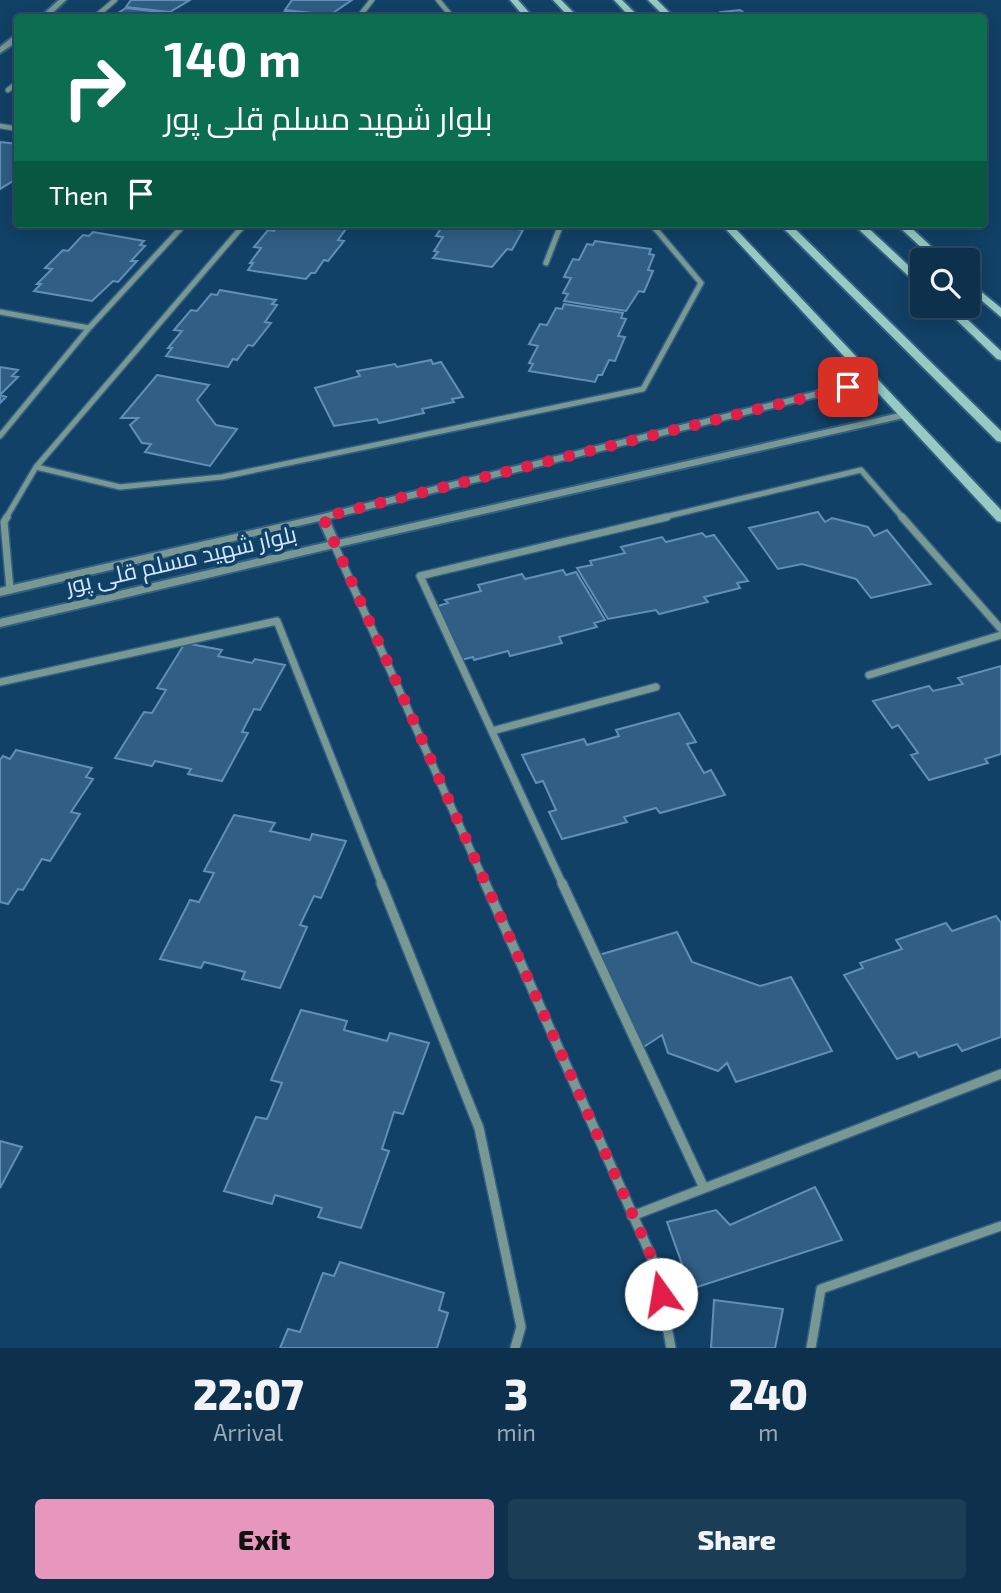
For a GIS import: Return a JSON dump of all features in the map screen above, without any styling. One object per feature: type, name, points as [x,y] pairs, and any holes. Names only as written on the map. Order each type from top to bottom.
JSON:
[{"type":"main road","points":[[514,0],[526,14]]},
{"type":"main road","points":[[557,0],[571,14]]},
{"type":"main road","points":[[618,0],[632,14]]},
{"type":"main road","points":[[652,0],[667,14]]},
{"type":"main road","points":[[730,228],[1001,518]]},
{"type":"main road","points":[[788,228],[1001,438]]},
{"type":"main road","points":[[862,228],[910,273]]},
{"type":"main road","points":[[905,228],[928,248]]},
{"type":"main road","points":[[980,295],[1001,314]]},
{"type":"main road","points":[[960,318],[1001,357]]},
{"type":"street","points":[[47,14],[63,0]]},
{"type":"street","points":[[99,14],[115,0]]},
{"type":"street","points":[[361,14],[372,0]]},
{"type":"street","points":[[438,0],[450,14]]},
{"type":"street","points":[[0,51],[14,40]]},
{"type":"street","points":[[0,436],[89,328],[181,228]]},
{"type":"street","points":[[5,591],[4,522],[36,467],[242,228]]},
{"type":"street","points":[[546,263],[559,228]]},
{"type":"street","points":[[36,467],[120,487],[222,477],[643,389],[701,283],[654,228]]},
{"type":"street","points":[[0,312],[89,328]]},
{"type":"street","name":"بلوار شهید مسلم قلی پور","points":[[5,591],[323,517],[874,380]]},
{"type":"street","name":"بلوار شهید مسلم قلی پور","points":[[0,623],[904,415]]},
{"type":"street","points":[[704,1188],[420,576],[861,471],[1001,629]]},
{"type":"street","points":[[323,517],[656,1267],[671,1348]]},
{"type":"street","points":[[0,682],[276,621],[480,1128],[521,1327],[515,1348]]},
{"type":"street","points":[[869,675],[1001,635]]},
{"type":"street","points":[[492,731],[656,687]]},
{"type":"street","points":[[632,1216],[1001,1074]]},
{"type":"street","points":[[811,1348],[821,1289],[1001,1226]]},
{"type":"building","points":[[131,0],[190,0],[170,12],[126,7]]},
{"type":"building","points":[[292,0],[352,0],[331,14],[285,10]]},
{"type":"building","points":[[126,8],[168,13],[167,14],[116,14]]},
{"type":"building","points":[[740,10],[746,14],[723,14],[721,12]]},
{"type":"building","points":[[286,11],[311,14],[281,14]]},
{"type":"building","points":[[0,142],[14,144],[14,180],[0,189]]},
{"type":"building","points":[[276,228],[347,228],[338,240],[344,241],[328,261],[324,260],[315,273],[311,273],[306,279],[248,270],[261,248],[254,247],[268,230],[274,231]]},
{"type":"building","points":[[441,228],[523,230],[512,250],[507,249],[492,267],[433,258],[438,252],[434,251],[443,237],[436,236]]},
{"type":"building","points":[[93,232],[144,241],[140,245],[145,246],[131,261],[137,261],[118,282],[113,281],[92,301],[34,291],[41,284],[37,284],[52,269],[45,268],[63,250],[68,251],[83,235],[89,236]]},
{"type":"building","points":[[595,241],[651,249],[649,254],[654,255],[648,270],[653,271],[644,292],[639,291],[626,311],[564,301],[568,294],[563,293],[571,278],[564,277],[573,259],[579,260],[587,244],[593,245]]},
{"type":"building","points":[[220,290],[276,300],[272,304],[277,305],[265,322],[271,323],[253,346],[248,345],[228,367],[166,356],[172,348],[168,348],[182,331],[174,330],[191,310],[197,311],[211,294],[217,295]]},
{"type":"building","points":[[564,304],[623,313],[621,318],[626,319],[618,336],[625,337],[615,361],[609,360],[602,375],[598,375],[595,382],[529,371],[533,364],[529,363],[538,346],[529,344],[540,324],[547,325],[556,308],[562,309]]},
{"type":"building","points":[[431,360],[433,364],[441,362],[463,397],[452,399],[454,402],[422,409],[424,413],[379,423],[377,419],[334,426],[315,388],[360,376],[357,371]]},
{"type":"building","points":[[0,367],[18,370],[12,376],[18,377],[0,395]]},
{"type":"building","points":[[157,375],[209,385],[197,400],[216,425],[237,429],[210,466],[145,452],[151,444],[142,443],[130,425],[138,418],[121,418]]},
{"type":"building","points":[[818,512],[825,522],[832,518],[868,527],[874,536],[887,530],[931,584],[871,598],[856,579],[802,564],[778,569],[749,528]]},
{"type":"building","points":[[702,533],[706,537],[714,535],[748,581],[737,583],[740,588],[704,597],[708,602],[659,614],[656,610],[608,619],[577,568],[592,565],[590,561],[625,553],[621,547],[662,537],[666,542]]},
{"type":"building","points":[[563,570],[566,575],[576,572],[605,620],[594,623],[597,627],[559,637],[562,643],[510,656],[508,651],[474,660],[473,657],[457,661],[431,608],[448,603],[445,600],[481,591],[478,585],[522,574],[525,579]]},
{"type":"building","points":[[185,643],[222,650],[218,656],[252,663],[255,659],[285,665],[260,710],[254,709],[242,732],[248,733],[222,781],[188,774],[191,769],[155,761],[152,766],[115,758],[144,712],[152,713],[166,690],[157,688]]},
{"type":"building","points":[[1001,666],[1001,754],[985,759],[988,763],[929,780],[911,755],[918,753],[898,725],[892,728],[873,701],[929,686],[933,691],[963,684],[958,678]]},
{"type":"building","points":[[679,713],[696,742],[687,744],[704,773],[711,770],[725,795],[660,813],[656,808],[624,817],[627,822],[562,839],[549,812],[556,810],[543,781],[536,783],[522,755],[584,739],[587,745],[619,736],[616,730]]},
{"type":"building","points":[[16,750],[92,768],[86,777],[93,779],[71,812],[80,814],[50,861],[42,859],[23,890],[18,889],[8,904],[0,902],[0,760],[3,756],[10,759]]},
{"type":"building","points":[[234,815],[275,823],[270,831],[310,840],[312,834],[346,841],[321,898],[314,896],[300,925],[307,927],[280,988],[242,979],[245,972],[204,962],[201,968],[160,959],[190,900],[199,902],[214,873],[204,871]]},
{"type":"building","points":[[996,916],[1001,923],[1001,1037],[962,1051],[957,1044],[919,1057],[916,1052],[897,1059],[844,975],[863,968],[860,963],[902,949],[896,940],[946,923],[952,931]]},
{"type":"building","points":[[677,932],[692,962],[760,986],[791,977],[832,1051],[736,1082],[727,1063],[718,1071],[668,1053],[662,1035],[642,1048],[599,955]]},
{"type":"building","points":[[301,1010],[347,1021],[344,1030],[387,1041],[390,1033],[429,1043],[403,1114],[394,1112],[382,1149],[389,1151],[361,1228],[318,1217],[322,1208],[275,1195],[272,1204],[224,1191],[256,1117],[267,1119],[282,1083],[271,1080]]},
{"type":"building","points":[[0,1141],[22,1147],[0,1188]]},
{"type":"building","points":[[815,1187],[842,1240],[691,1289],[667,1222],[716,1210],[730,1225]]},
{"type":"building","points":[[340,1262],[444,1293],[439,1310],[448,1313],[437,1348],[280,1348],[288,1329],[300,1332],[323,1273],[334,1276]]},
{"type":"building","points":[[714,1300],[783,1309],[775,1348],[711,1348]]},
{"type":"route","points":[[661,1294],[656,1267],[323,517],[848,387]]}]
